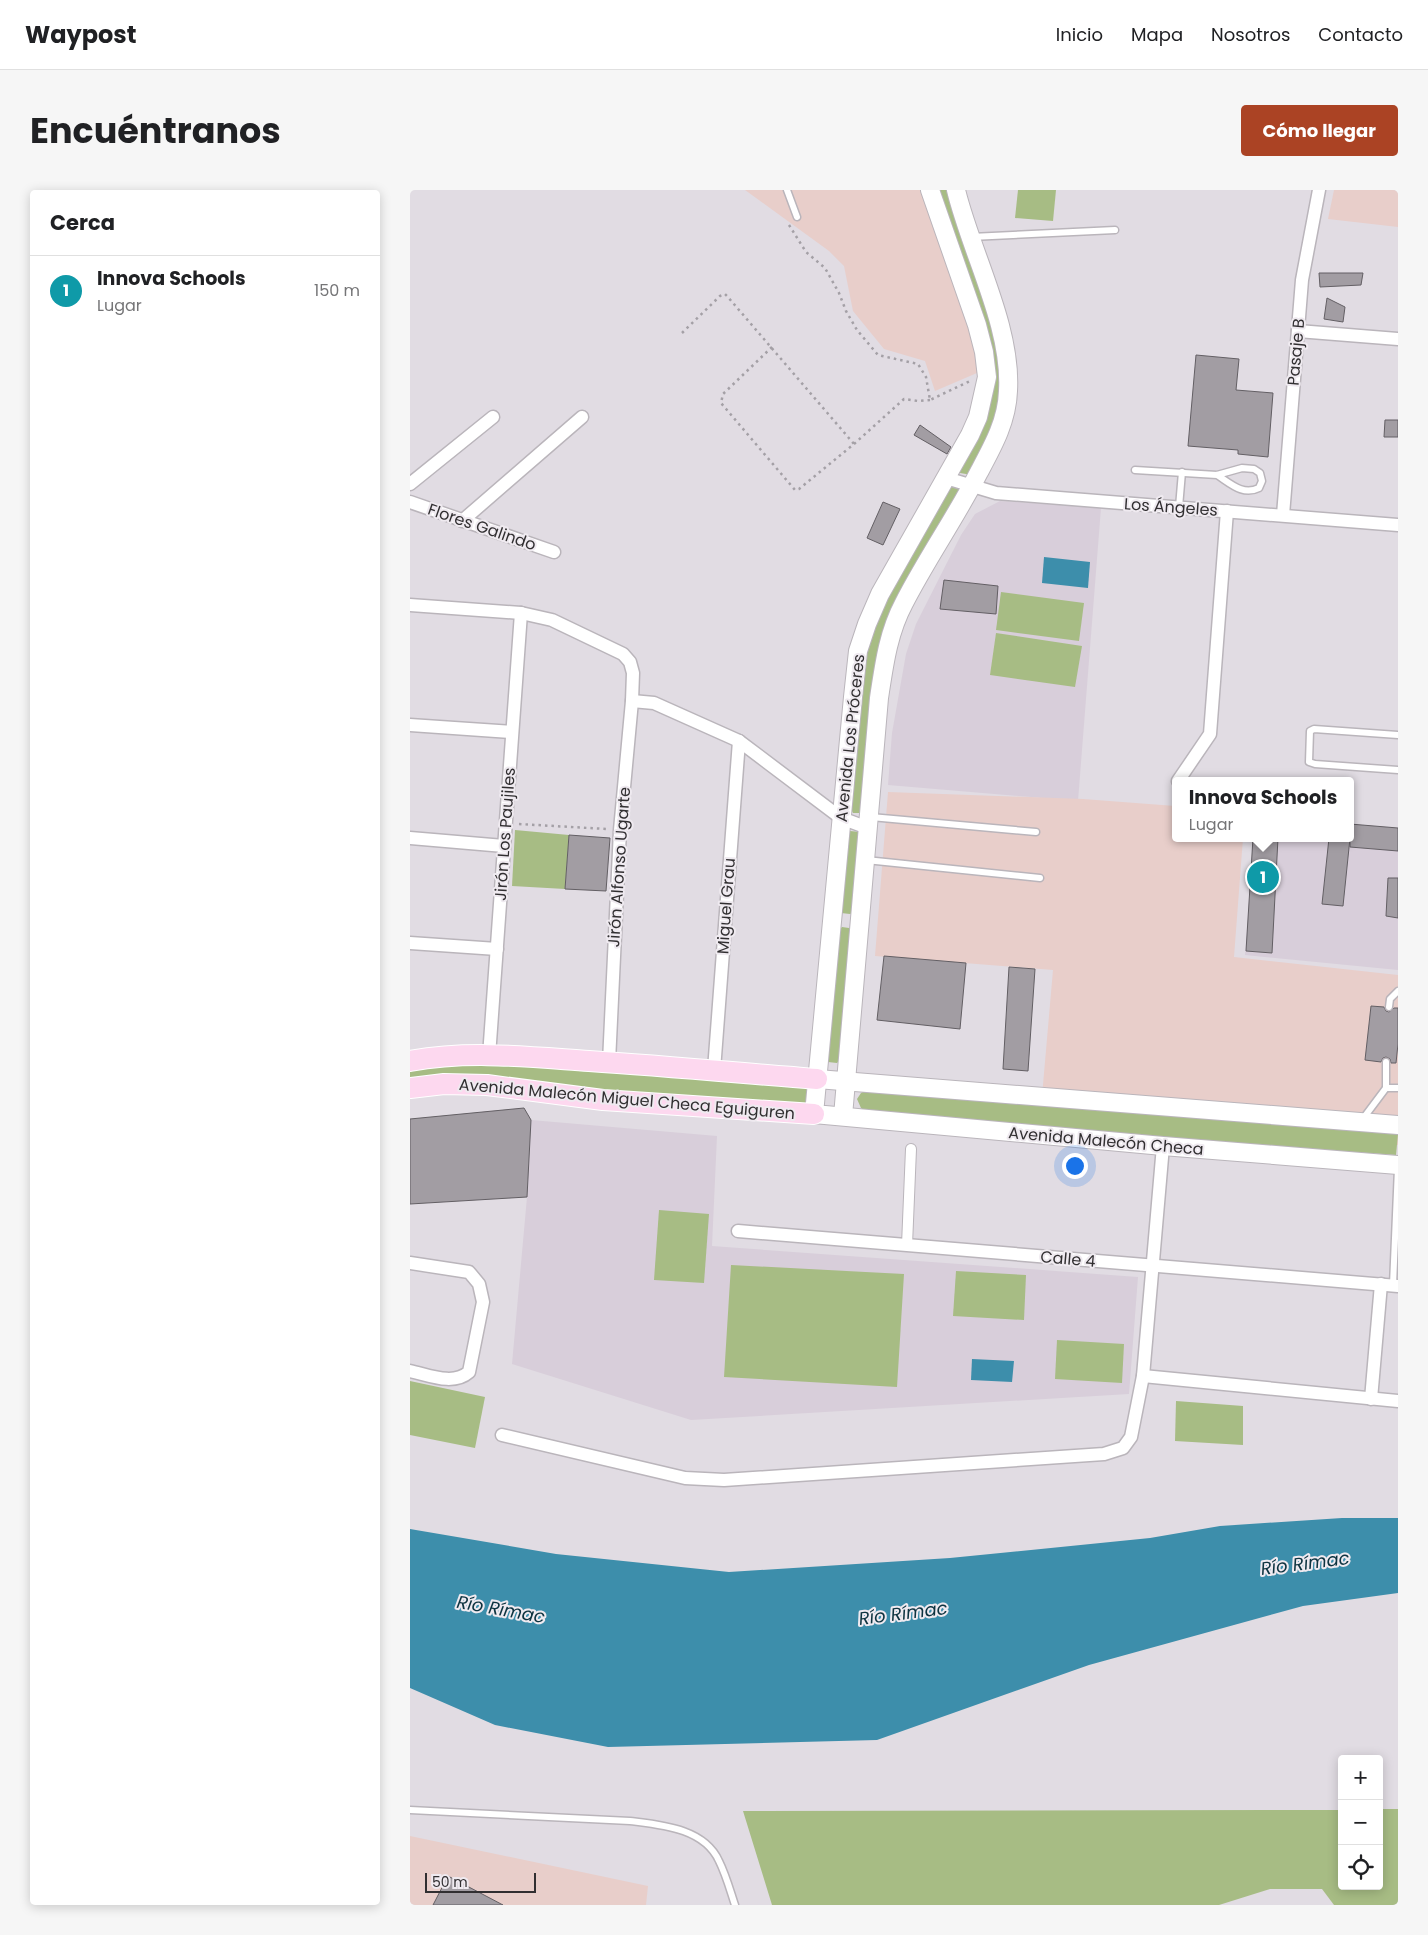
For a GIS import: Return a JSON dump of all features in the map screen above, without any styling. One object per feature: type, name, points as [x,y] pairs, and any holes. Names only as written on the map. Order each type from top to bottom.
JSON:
[{"type":"main road","name":"Avenida Los Próceres","points":[[814,1114],[858,651],[880,594],[946,478],[978,417],[984,395],[987,372],[977,325],[930,190]]},
{"type":"main road","name":"Avenida Los Próceres","points":[[843,1116],[879,698],[886,650],[903,604],[996,441],[1003,421],[1008,389],[1005,354],[999,321],[956,190]]},
{"type":"main road","points":[[832,919],[859,922]]},
{"type":"main road","name":"Avenida Malecón Miguel Checa Eguiguren","points":[[410,1061],[433,1057],[489,1056],[609,1062],[817,1079]]},
{"type":"main road","points":[[817,1079],[1398,1125]]},
{"type":"main road","name":"Avenida Malecón Miguel Checa Eguiguren","points":[[410,1088],[444,1084],[487,1085],[603,1100],[814,1114]]},
{"type":"main road","name":"Avenida Malecón Checa","points":[[814,1114],[1398,1166]]},
{"type":"street","name":"Pasaje B","points":[[1283,515],[1302,280],[1319,190]]},
{"type":"street","points":[[1298,331],[1398,340]]},
{"type":"street","points":[[410,484],[494,417]]},
{"type":"street","points":[[462,521],[582,417]]},
{"type":"street","name":"Los Ángeles","points":[[946,478],[996,493],[1398,525]]},
{"type":"street","name":"Flores Galindo","points":[[410,502],[554,552]]},
{"type":"street","points":[[1181,777],[1210,734],[1227,511]]},
{"type":"street","points":[[410,605],[521,613]]},
{"type":"street","name":"Jirón Alfonso Ugarte","points":[[521,613],[552,620],[623,654],[630,662],[633,673],[620,830],[609,1062]]},
{"type":"street","name":"Jirón Los Paujiles","points":[[489,1056],[521,613]]},
{"type":"street","points":[[632,701],[654,703],[739,741],[841,818],[868,822]]},
{"type":"street","points":[[410,725],[512,732]]},
{"type":"street","name":"Miguel Grau","points":[[714,1070],[739,741]]},
{"type":"street","points":[[410,838],[504,846]]},
{"type":"street","points":[[410,943],[497,949]]},
{"type":"street","points":[[502,1435],[685,1478],[724,1480],[1104,1454],[1123,1448],[1131,1437],[1143,1376],[1151,1266],[1163,1146]]},
{"type":"street","points":[[907,1245],[911,1149]]},
{"type":"street","name":"Calle 4","points":[[738,1231],[1391,1285]]},
{"type":"street","points":[[410,1263],[469,1272],[479,1284],[483,1302],[469,1372],[462,1378],[449,1380],[410,1371]]},
{"type":"street","points":[[1371,1398],[1391,1285]]},
{"type":"street","points":[[1143,1376],[1398,1401]]},
{"type":"lane","points":[[787,190],[797,217]]},
{"type":"lane","points":[[971,237],[1115,230]]},
{"type":"lane","points":[[1135,470],[1217,475],[1242,468],[1254,469],[1260,473],[1262,481],[1259,488],[1253,491],[1240,491],[1217,475]]},
{"type":"lane","points":[[1179,507],[1182,472]]},
{"type":"lane","points":[[1398,735],[1314,729],[1310,731],[1308,756],[1309,762],[1315,764],[1398,770]]},
{"type":"lane","points":[[868,822],[1036,832]]},
{"type":"lane","points":[[865,860],[1040,878]]},
{"type":"lane","points":[[1389,1007],[1390,999],[1398,990]]},
{"type":"lane","points":[[1360,1122],[1386,1088],[1386,1062]]},
{"type":"lane","points":[[1386,1088],[1398,1088]]},
{"type":"lane","points":[[1391,1285],[1398,1166]]},
{"type":"lane","points":[[410,1810],[630,1821],[682,1831],[699,1838],[711,1848],[719,1860],[735,1905]]},
{"type":"path","points":[[788,223],[806,252],[825,268],[857,330],[878,355],[918,364],[926,377],[930,400]]},
{"type":"path","points":[[682,333],[720,296],[725,294],[854,444]]},
{"type":"path","points":[[772,347],[723,394],[721,403],[792,488],[799,489],[854,444],[904,399],[930,400],[987,372]]},
{"type":"path","points":[[506,823],[620,830]]},
{"type":"shaded area","points":[[745,190],[942,190],[997,358],[977,373],[935,391],[925,361],[884,349],[853,311],[844,266],[829,251]]},
{"type":"shaded area","points":[[1334,190],[1398,190],[1398,227],[1328,219]]},
{"type":"shaded area","points":[[1000,501],[1101,508],[1078,801],[888,785],[892,733],[906,654],[916,624],[961,535],[975,514]]},
{"type":"shaded area","points":[[888,792],[1083,799],[1172,806],[1172,842],[1243,842],[1234,957],[1398,975],[1398,1145],[1040,1119],[1053,970],[875,956]]},
{"type":"shaded area","points":[[1398,828],[1398,970],[1245,955],[1253,842],[1354,842],[1354,837]]},
{"type":"shaded area","points":[[531,1120],[717,1136],[712,1246],[1138,1277],[1129,1394],[691,1420],[512,1364],[527,1197]]},
{"type":"shaded area","points":[[410,1836],[648,1886],[646,1905],[410,1905]]},
{"type":"green space","points":[[936,190],[951,190],[999,344],[999,415],[972,475],[960,473],[960,467],[990,394]]},
{"type":"green space","points":[[1018,190],[1056,190],[1053,221],[1015,218]]},
{"type":"green space","points":[[949,486],[954,486],[959,490],[960,496],[900,600],[864,808],[860,813],[853,813],[851,809],[861,684],[871,630],[882,604]]},
{"type":"green space","points":[[1001,592],[1084,603],[1079,641],[996,630]]},
{"type":"green space","points":[[996,633],[1082,646],[1075,687],[990,675]]},
{"type":"green space","points":[[515,830],[569,835],[565,889],[512,886]]},
{"type":"green space","points":[[847,832],[860,832],[855,912],[850,914],[841,913]]},
{"type":"green space","points":[[842,927],[849,928],[853,932],[841,1059],[837,1063],[828,1062],[838,931]]},
{"type":"green space","points":[[475,1061],[804,1085],[810,1092],[807,1105],[410,1082],[410,1067]]},
{"type":"green space","points":[[869,1089],[1398,1134],[1396,1155],[868,1114],[861,1108],[857,1099],[861,1093]]},
{"type":"green space","points":[[659,1210],[709,1214],[704,1283],[654,1280]]},
{"type":"green space","points":[[731,1265],[904,1274],[897,1387],[724,1377]]},
{"type":"green space","points":[[956,1271],[1026,1275],[1024,1320],[953,1316]]},
{"type":"green space","points":[[1057,1340],[1124,1344],[1122,1383],[1055,1379]]},
{"type":"green space","points":[[410,1381],[485,1397],[475,1448],[410,1435]]},
{"type":"green space","points":[[1176,1401],[1243,1406],[1243,1445],[1175,1441]]},
{"type":"green space","points":[[1383,1809],[1398,1809],[1398,1905],[1334,1905],[1322,1889],[1270,1889],[1219,1905],[772,1905],[743,1811],[1338,1810],[1338,1890],[1383,1890]]},
{"type":"water","points":[[1044,557],[1090,562],[1088,588],[1042,583]]},
{"type":"water","points":[[972,1359],[1014,1361],[1012,1382],[971,1380]]},
{"type":"water","name":"Río Rímac","points":[[1342,1518],[1398,1518],[1398,1593],[1303,1606],[1089,1665],[877,1740],[608,1747],[495,1725],[410,1688],[410,1529],[556,1554],[729,1572],[950,1558],[1150,1538],[1220,1526]]},
{"type":"building","points":[[1319,273],[1363,273],[1361,285],[1320,287]]},
{"type":"building","points":[[1327,298],[1345,307],[1343,322],[1324,319]]},
{"type":"building","points":[[1196,355],[1239,359],[1236,390],[1273,393],[1268,457],[1238,454],[1238,450],[1188,446]]},
{"type":"building","points":[[1385,420],[1398,420],[1398,437],[1384,437]]},
{"type":"building","points":[[920,425],[951,447],[947,454],[914,435]]},
{"type":"building","points":[[883,502],[900,509],[883,545],[867,538]]},
{"type":"building","points":[[944,580],[998,586],[996,614],[940,609]]},
{"type":"building","points":[[1354,824],[1398,828],[1398,851],[1350,847],[1350,842],[1354,842]]},
{"type":"building","points":[[569,835],[610,838],[606,891],[565,889]]},
{"type":"building","points":[[1253,842],[1278,842],[1272,953],[1246,951]]},
{"type":"building","points":[[1329,842],[1350,842],[1343,906],[1322,904]]},
{"type":"building","points":[[1388,878],[1398,878],[1398,918],[1386,916]]},
{"type":"building","points":[[884,956],[966,963],[960,1029],[877,1020]]},
{"type":"building","points":[[1009,967],[1035,969],[1028,1071],[1003,1069]]},
{"type":"building","points":[[1371,1006],[1384,1007],[1389,1012],[1394,1008],[1398,1008],[1396,1063],[1391,1063],[1390,1059],[1386,1057],[1381,1062],[1365,1060]]},
{"type":"building","points":[[524,1108],[531,1120],[527,1197],[410,1204],[410,1119]]},
{"type":"building","points":[[448,1876],[503,1905],[433,1905]]},
{"type":"place","name":"Innova Schools","points":[[1263,877]]}]
